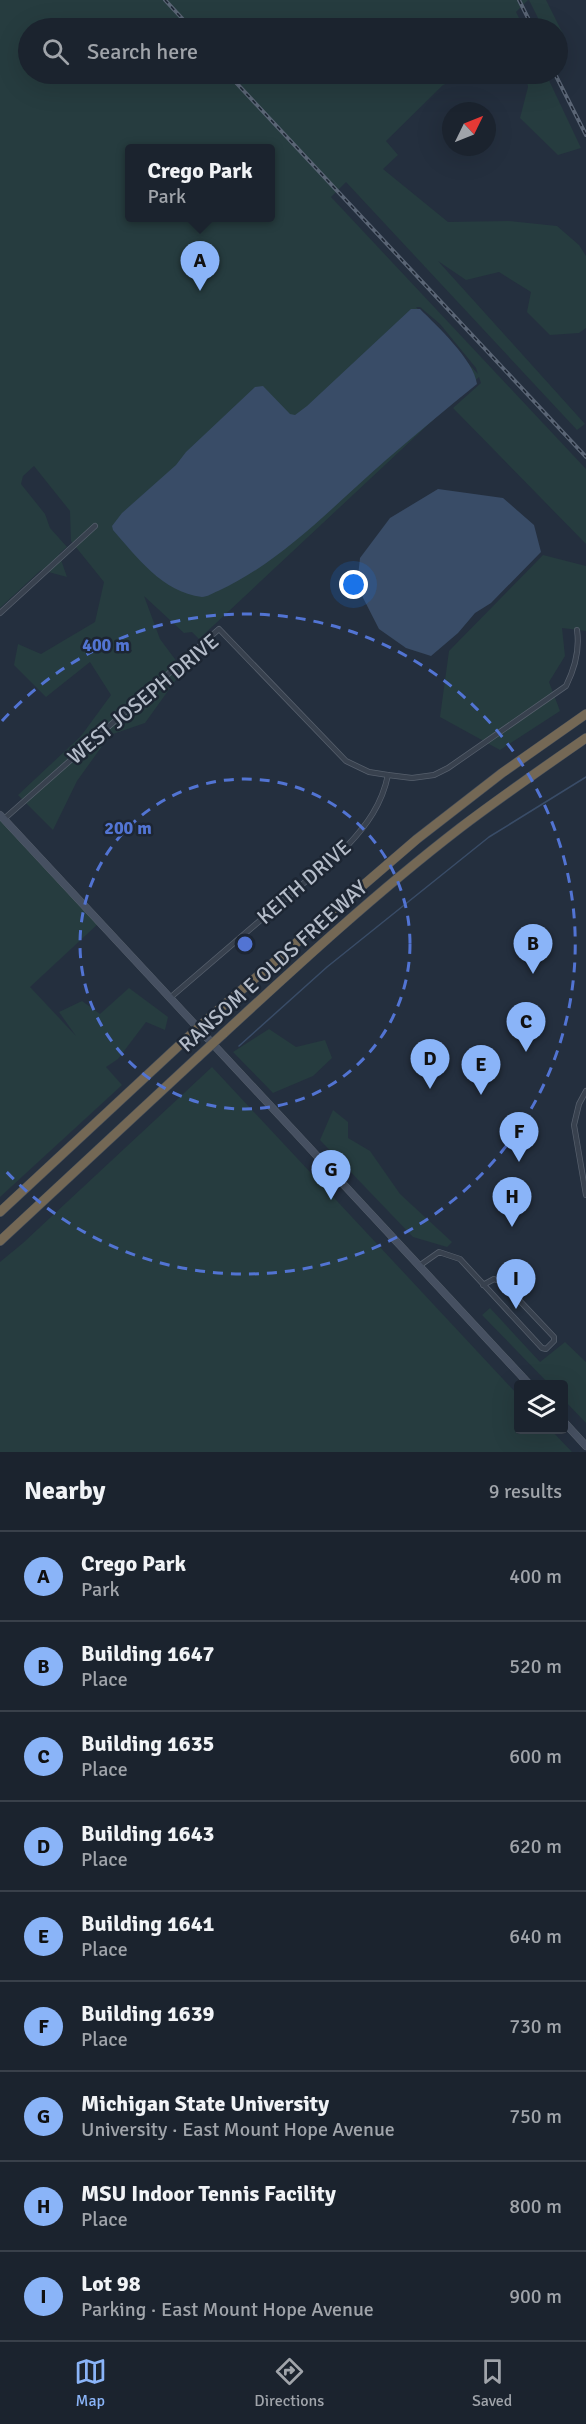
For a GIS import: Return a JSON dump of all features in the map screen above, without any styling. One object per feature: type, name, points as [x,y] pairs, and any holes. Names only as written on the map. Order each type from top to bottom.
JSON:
[{"type":"highway","name":"RANSOM E OLDS FREEWAY","points":[[0,1212],[209,1018],[424,833],[502,773],[586,714]]},
{"type":"highway","name":"RANSOM E OLDS FREEWAY","points":[[0,1241],[307,957],[422,859],[488,807],[586,738]]},
{"type":"street","points":[[0,613],[95,526]]},
{"type":"street","name":"WEST JOSEPH DRIVE","points":[[2,817],[219,629],[346,761],[369,772],[388,775]]},
{"type":"street","points":[[388,775],[422,778],[448,768],[558,693],[566,686],[574,668],[579,644],[577,630]]},
{"type":"street","name":"KEITH DRIVE","points":[[171,997],[347,846],[382,799],[388,775]]},
{"type":"street","points":[[2,817],[525,1380]]},
{"type":"street","points":[[586,1091],[579,1104],[574,1125],[586,1195]]},
{"type":"street","points":[[419,1266],[439,1252],[451,1254],[460,1259],[483,1285],[542,1348],[546,1349],[554,1341],[554,1337],[502,1282],[494,1279],[483,1285]]},
{"type":"street","points":[[568,1426],[586,1446]]},
{"type":"green space","points":[[0,0],[528,0],[516,12],[519,18],[18,18],[18,84],[445,84],[386,141],[398,155],[383,169],[448,222],[509,221],[557,226],[579,245],[586,256],[586,328],[579,333],[550,335],[527,312],[531,292],[499,272],[466,280],[438,261],[585,424],[577,430],[346,182],[331,197],[586,469],[586,544],[453,408],[481,383],[479,377],[199,639],[192,632],[184,633],[144,596],[160,639],[183,670],[145,723],[110,735],[77,781],[53,830],[18,795],[81,736],[111,695],[90,662],[46,697],[14,665],[18,644],[41,654],[95,622],[104,582],[71,541],[70,511],[34,466],[23,476],[21,484],[45,514],[50,528],[67,547],[59,554],[67,577],[41,570],[0,608]],"holes":[[[416,307],[420,307],[440,324],[476,368],[478,374]]]},
{"type":"green space","points":[[529,0],[546,0],[555,18],[538,18]]},
{"type":"green space","points":[[528,84],[551,84],[581,148],[558,155],[520,118]]},
{"type":"green space","points":[[543,555],[586,566],[586,631],[562,628],[565,656],[549,682],[560,711],[500,750],[440,717],[449,651]]},
{"type":"green space","points":[[0,818],[100,922],[30,987],[76,1036],[59,1012],[82,1001],[100,1014],[129,988],[168,1017],[165,1030],[146,1022],[118,1059],[106,1067],[122,1085],[0,1197]]},
{"type":"green space","points":[[269,1029],[296,1047],[325,1040],[332,1058],[313,1076],[273,1093],[233,1052]]},
{"type":"green space","points":[[212,1067],[514,1391],[514,1434],[555,1434],[572,1452],[0,1452],[0,1262]]},
{"type":"green space","points":[[333,1110],[348,1122],[348,1138],[370,1151],[400,1194],[452,1242],[447,1247],[413,1237],[320,1140]]},
{"type":"green space","points":[[490,1308],[540,1362],[565,1342],[586,1362],[586,1423],[568,1404],[568,1380],[545,1380],[482,1315]]},
{"type":"water","points":[[411,309],[420,309],[454,344],[469,365],[477,384],[397,450],[286,548],[242,579],[202,597],[188,594],[163,581],[141,562],[113,530],[112,526],[122,513],[176,465],[186,452],[255,387],[263,386],[290,414],[295,415]]},
{"type":"water","points":[[438,489],[503,498],[534,525],[541,552],[491,603],[475,613],[458,633],[431,656],[406,648],[379,629],[357,586],[360,558],[390,518]]},
{"type":"waterway","points":[[239,1046],[327,967],[489,837],[586,777]]},
{"type":"railway","points":[[165,0],[182,18]]},
{"type":"railway","points":[[519,0],[528,18]]},
{"type":"railway","points":[[237,84],[586,457]]},
{"type":"railway","points":[[560,84],[586,135]]},
{"type":"place","name":"Crego Park","points":[[200,291]]},
{"type":"place","name":"Building 1647","points":[[533,974]]},
{"type":"place","name":"Building 1635","points":[[526,1052]]},
{"type":"place","name":"Building 1643","points":[[430,1089]]},
{"type":"place","name":"Building 1641","points":[[481,1095]]},
{"type":"place","name":"Building 1639","points":[[519,1162]]},
{"type":"place","name":"Michigan State University","points":[[331,1200]]},
{"type":"place","name":"MSU Indoor Tennis Facility","points":[[512,1227]]},
{"type":"place","name":"Lot 98","points":[[516,1309]]}]
